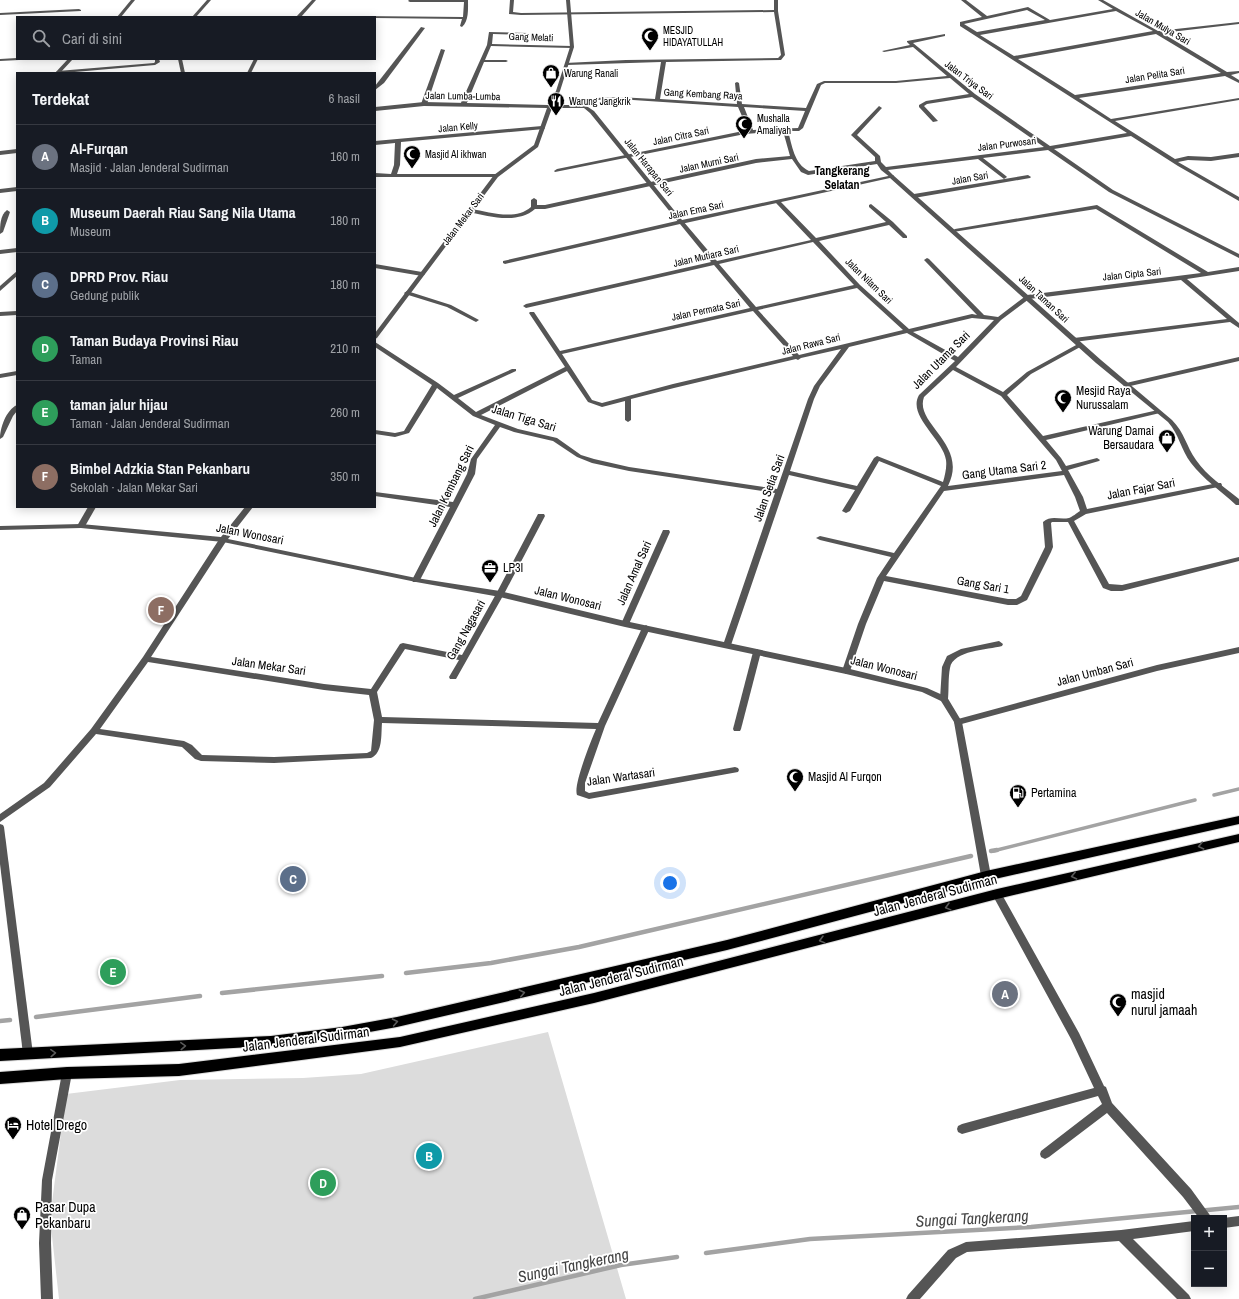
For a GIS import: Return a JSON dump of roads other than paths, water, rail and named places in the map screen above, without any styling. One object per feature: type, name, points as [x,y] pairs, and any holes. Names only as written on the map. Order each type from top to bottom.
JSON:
[{"type":"main road","name":"Jalan Jenderal Sudirman","points":[[0,1055],[272,1041],[342,1032],[397,1022],[728,945],[986,876],[1239,820]]},
{"type":"main road","name":"Jalan Jenderal Sudirman","points":[[0,1078],[67,1073],[179,1070],[400,1042],[594,998],[997,894],[1239,838]]},
{"type":"street","points":[[120,16],[133,0]]},
{"type":"street","points":[[195,16],[209,0]]},
{"type":"street","points":[[299,16],[314,0]]},
{"type":"street","points":[[410,1],[466,0],[465,18],[462,26]]},
{"type":"street","points":[[512,0],[511,12],[513,14],[776,10]]},
{"type":"street","name":"Jalan Mekar Sari","points":[[376,336],[406,293],[471,211],[496,176],[536,146],[550,106],[558,91],[572,47],[568,0]]},
{"type":"street","points":[[567,64],[779,59],[782,55],[776,0]]},
{"type":"street","points":[[963,0],[985,17]]},
{"type":"street","name":"Jalan Mulya Sari","points":[[1100,0],[1157,32],[1239,82]]},
{"type":"street","points":[[1049,21],[1028,8],[985,17],[962,23],[962,25],[1174,161],[1239,200]]},
{"type":"street","points":[[0,14],[79,10]]},
{"type":"street","points":[[976,34],[1117,10]]},
{"type":"street","points":[[376,17],[465,18]]},
{"type":"street","points":[[1013,58],[1157,32],[1239,23]]},
{"type":"street","points":[[376,88],[423,28]]},
{"type":"street","name":"Gang Melati","points":[[528,34],[492,33],[489,45],[572,47]]},
{"type":"street","points":[[884,51],[912,46],[910,42],[942,35]]},
{"type":"street","points":[[463,105],[489,45]]},
{"type":"street","name":"Jalan Triya Sari","points":[[912,46],[973,95],[1111,191],[1239,256]]},
{"type":"street","points":[[424,104],[443,50]]},
{"type":"street","points":[[0,60],[16,59]]},
{"type":"street","points":[[58,72],[70,60]]},
{"type":"street","points":[[79,72],[134,70],[156,64],[158,62],[157,60]]},
{"type":"street","points":[[180,60],[183,72]]},
{"type":"street","points":[[250,72],[256,60]]},
{"type":"street","points":[[482,61],[506,61]]},
{"type":"street","points":[[657,100],[664,61]]},
{"type":"street","name":"Jalan Pelita Sari","points":[[1075,97],[1223,73],[1239,72]]},
{"type":"street","points":[[808,110],[819,84],[824,82],[896,82],[949,77]]},
{"type":"street","points":[[737,83],[740,105],[751,131]]},
{"type":"street","points":[[935,121],[921,106],[926,103],[973,95]]},
{"type":"street","name":"Gang Kembang Raya","points":[[596,100],[618,98],[808,110]]},
{"type":"street","points":[[1112,120],[1239,99]]},
{"type":"street","name":"Jalan Lumba-Lumba","points":[[376,109],[424,104],[550,106]]},
{"type":"street","name":"Jalan Harapan Sari","points":[[550,106],[585,107],[592,112],[716,264],[798,358]]},
{"type":"street","name":"Jalan Taman Sari","points":[[879,108],[854,135],[878,157],[878,162],[883,169],[955,231],[1074,340],[1178,428],[1193,460],[1239,503]]},
{"type":"street","name":"Jalan Citra Sari","points":[[557,170],[751,131],[797,130],[801,127],[808,110]]},
{"type":"street","name":"Jalan Kelly","points":[[376,143],[542,128]]},
{"type":"street","points":[[785,130],[800,170],[808,173],[878,162]]},
{"type":"street","name":"Jalan Purwosari","points":[[883,169],[1049,148],[1132,134]]},
{"type":"street","points":[[394,174],[397,165],[398,141]]},
{"type":"street","points":[[0,153],[16,151]]},
{"type":"street","points":[[1174,161],[1188,158],[1211,159],[1239,155]]},
{"type":"street","name":"Jalan Murni Sari","points":[[471,211],[514,215],[526,214],[534,204],[545,207],[756,161],[794,157]]},
{"type":"street","name":"Jalan Sari","points":[[979,157],[1004,177]]},
{"type":"street","points":[[376,175],[496,176]]},
{"type":"street","name":"Jalan Ema Sari","points":[[505,262],[891,176]]},
{"type":"street","name":"Jalan Sari","points":[[914,196],[1028,176]]},
{"type":"street","points":[[0,191],[16,189]]},
{"type":"street","name":"Jalan Nilam Sari","points":[[778,202],[858,286],[908,331],[958,360]]},
{"type":"street","points":[[871,206],[905,237]]},
{"type":"street","points":[[955,231],[1097,207],[1207,274]]},
{"type":"street","points":[[0,232],[7,212]]},
{"type":"street","name":"Jalan Mutiara Sari","points":[[526,306],[815,242],[890,223]]},
{"type":"street","points":[[0,252],[16,250]]},
{"type":"street","points":[[927,260],[980,315]]},
{"type":"street","points":[[376,266],[422,274]]},
{"type":"street","name":"Jalan Cipta Sari","points":[[1027,297],[1182,278],[1239,269]]},
{"type":"street","points":[[0,288],[16,274]]},
{"type":"street","points":[[1182,278],[1239,326]]},
{"type":"street","name":"Jalan Permata Sari","points":[[558,353],[858,286]]},
{"type":"street","points":[[406,293],[448,306],[476,320]]},
{"type":"street","name":"Jalan Utama Sari","points":[[846,671],[862,624],[881,578],[895,556],[945,487],[949,469],[947,453],[919,409],[918,403],[921,396],[952,368],[958,360],[999,319],[1027,297]]},
{"type":"street","points":[[475,415],[568,368],[532,312]]},
{"type":"street","points":[[0,314],[16,313]]},
{"type":"street","name":"Jalan Rawa Sari","points":[[568,368],[590,401],[602,405],[972,316],[980,315],[999,319]]},
{"type":"street","points":[[1074,340],[1231,320]]},
{"type":"street","name":"Jalan Tiga Sari","points":[[376,345],[436,384],[475,415],[516,431],[548,437],[559,442],[579,456],[598,462],[778,491]]},
{"type":"street","points":[[1003,395],[1028,373],[1080,345]]},
{"type":"street","name":"Jalan Setia Sari","points":[[727,645],[778,491],[787,472],[811,398],[817,386],[846,346]]},
{"type":"street","points":[[1126,385],[1239,359]]},
{"type":"street","points":[[952,368],[1003,395],[1054,453],[1079,497],[1084,512]]},
{"type":"street","points":[[453,398],[514,370]]},
{"type":"street","points":[[0,376],[16,373]]},
{"type":"street","points":[[376,432],[391,436],[403,435],[407,432],[436,384]]},
{"type":"street","points":[[628,398],[628,420]]},
{"type":"street","points":[[0,437],[10,416],[16,408]]},
{"type":"street","points":[[1041,438],[1158,412]]},
{"type":"street","name":"Jalan Kembang Sari","points":[[416,580],[472,474],[474,459],[498,425]]},
{"type":"street","points":[[846,511],[877,458],[945,487]]},
{"type":"street","name":"Gang Utama Sari 2","points":[[945,487],[1065,471],[1097,460]]},
{"type":"street","points":[[787,472],[859,489]]},
{"type":"street","name":"Jalan Fajar Sari","points":[[1070,520],[1084,512],[1218,485]]},
{"type":"street","points":[[376,494],[455,505]]},
{"type":"street","points":[[81,526],[91,508]]},
{"type":"street","points":[[0,819],[47,785],[94,731],[146,659],[223,540],[248,508]]},
{"type":"street","points":[[500,594],[541,516]]},
{"type":"street","name":"Gang Sari 1","points":[[881,578],[1008,602],[1017,602],[1024,598],[1049,547],[1047,522],[1051,520],[1070,520]]},
{"type":"street","points":[[1070,520],[1099,574],[1106,586],[1109,588],[1122,588],[1239,559]]},
{"type":"street","name":"Jalan Wonosari","points":[[0,528],[81,526],[223,540],[416,580],[500,594],[625,624],[846,671],[924,690],[944,699]]},
{"type":"street","name":"Jalan Amal Sari","points":[[625,624],[666,532]]},
{"type":"street","points":[[820,538],[895,556]]},
{"type":"street","name":"Gang Nagasari","points":[[453,677],[500,594]]},
{"type":"street","name":"Jalan Wartasari","points":[[646,628],[601,726],[580,788],[580,792],[586,796],[735,770]]},
{"type":"street","points":[[986,876],[958,722],[944,699],[946,667],[950,658],[964,651],[999,644]]},
{"type":"street","points":[[94,731],[184,744],[190,747],[200,758],[315,759],[368,756],[373,754],[378,720],[373,692],[403,646],[464,658]]},
{"type":"street","name":"Jalan Umban Sari","points":[[958,722],[1157,668],[1239,650]]},
{"type":"street","points":[[737,729],[757,652]]},
{"type":"street","name":"Jalan Mekar Sari","points":[[146,659],[241,675],[324,687],[373,692]]},
{"type":"street","points":[[378,720],[601,726]]},
{"type":"street","points":[[0,826],[28,1054]]},
{"type":"street","points":[[997,894],[1075,1036],[1102,1090],[1108,1106],[1187,1193],[1204,1215]]},
{"type":"street","points":[[47,1299],[45,1243],[47,1180],[67,1073]]},
{"type":"street","points":[[962,1130],[1102,1090]]},
{"type":"street","points":[[1045,1154],[1108,1106]]},
{"type":"street","points":[[1227,1222],[1239,1221]]},
{"type":"street","points":[[912,1299],[952,1254],[966,1247],[1121,1235],[1191,1226]]},
{"type":"street","points":[[1121,1235],[1185,1299]]},
{"type":"waterway","points":[[1214,795],[1239,789]]},
{"type":"waterway","points":[[997,850],[1195,800]]},
{"type":"waterway","points":[[991,851],[997,850]]},
{"type":"waterway","points":[[993,851],[997,850]]},
{"type":"waterway","points":[[406,973],[491,963],[579,947],[971,856]]},
{"type":"waterway","points":[[222,993],[382,976]]},
{"type":"waterway","points":[[36,1017],[200,996]]},
{"type":"waterway","points":[[0,1021],[10,1020]]},
{"type":"waterway","name":"Sungai Tangkerang","points":[[706,1253],[810,1239],[1031,1227],[1239,1207]]},
{"type":"waterway","name":"Sungai Tangkerang","points":[[475,1299],[621,1265],[677,1257]]},
{"type":"place","name":"MESJID HIDAYATULLAH","points":[[650,51]]},
{"type":"place","name":"Warung Ranali","points":[[551,88]]},
{"type":"place","name":"Warung Jangkrik","points":[[556,116]]},
{"type":"place","name":"Mushalla Amaliyah","points":[[744,139]]},
{"type":"place","name":"Masjid Al ikhwan","points":[[412,169]]},
{"type":"place","name":"Mesjid Raya Nurussalam","points":[[1063,413]]},
{"type":"place","name":"Warung Damai Bersaudara","points":[[1167,453]]},
{"type":"place","name":"LP3I","points":[[490,583]]},
{"type":"place","name":"Bimbel Adzkia Stan Pekanbaru","points":[[161,610]]},
{"type":"place","name":"Masjid Al Furqon","points":[[795,792]]},
{"type":"place","name":"Pertamina","points":[[1018,808]]},
{"type":"place","name":"DPRD Prov. Riau","points":[[293,879]]},
{"type":"place","name":"taman jalur hijau","points":[[113,972]]},
{"type":"place","name":"Al-Furqan","points":[[1005,994]]},
{"type":"place","name":"masjid nurul jamaah","points":[[1118,1017]]},
{"type":"place","name":"Hotel Drego","points":[[13,1140]]},
{"type":"place","name":"Museum Daerah Riau Sang Nila Utama","points":[[429,1156]]},
{"type":"place","name":"Taman Budaya Provinsi Riau","points":[[323,1183]]},
{"type":"place","name":"Pasar Dupa Pekanbaru","points":[[22,1230]]},
{"type":"district","name":"Tangkerang Selatan","points":[[842,178]]}]
